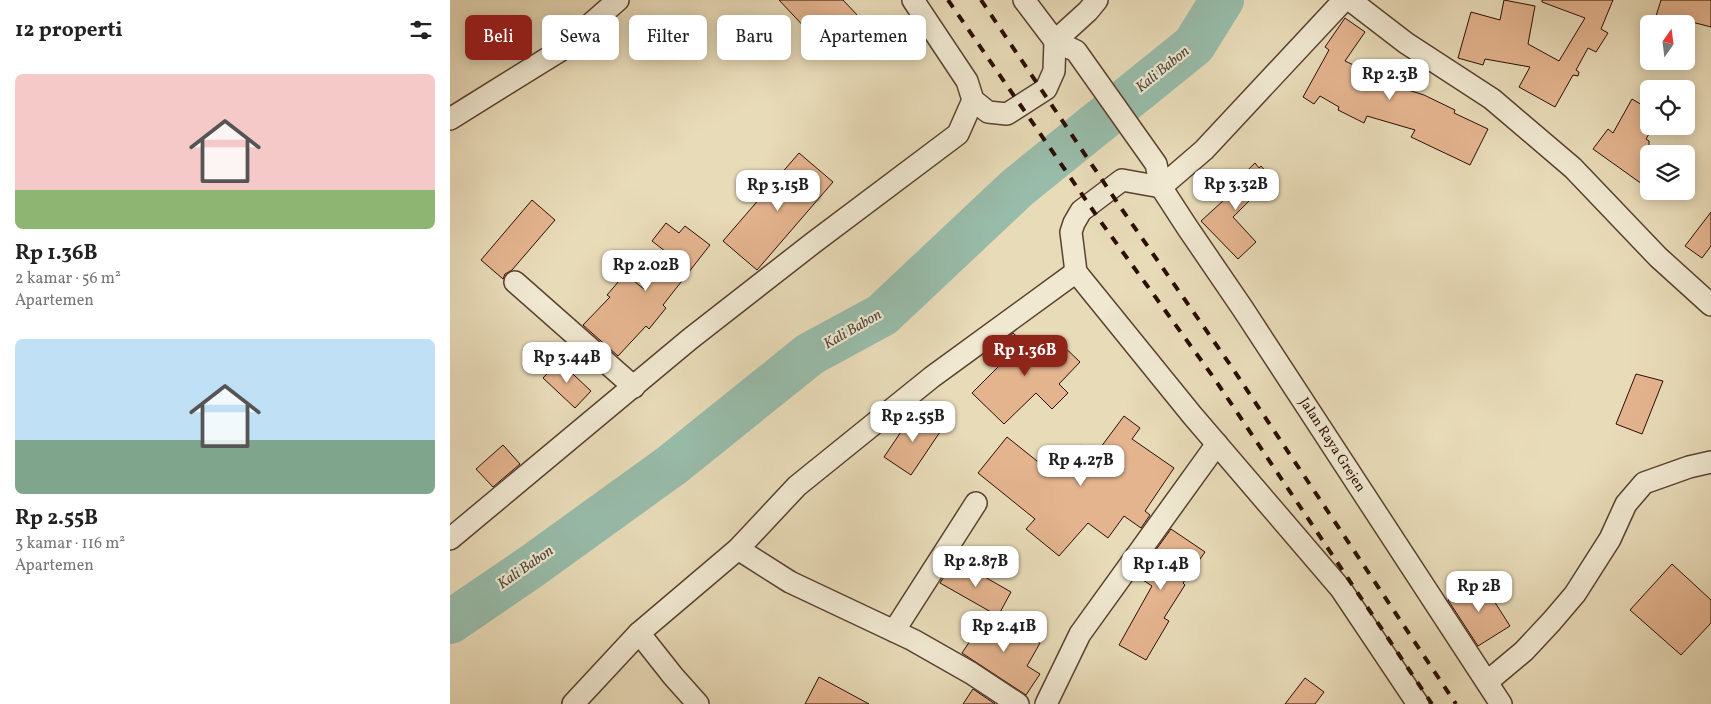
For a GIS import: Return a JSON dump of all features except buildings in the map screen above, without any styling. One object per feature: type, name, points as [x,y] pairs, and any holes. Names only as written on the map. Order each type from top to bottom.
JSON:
[{"type":"street","points":[[450,119],[561,50],[618,0]]},
{"type":"street","points":[[913,0],[967,81],[973,100],[988,112],[1007,114],[1046,89],[1054,71],[1055,40],[1088,11],[1097,0]]},
{"type":"street","points":[[1024,0],[1055,40],[1076,51],[1156,164],[1161,187]]},
{"type":"street","points":[[1161,187],[1204,150],[1344,0]]},
{"type":"street","points":[[1350,0],[1406,43],[1500,105],[1573,168],[1658,257],[1711,305]]},
{"type":"street","points":[[450,539],[690,339],[813,243],[958,134],[973,100]]},
{"type":"street","points":[[1161,187],[1122,180],[1081,211],[1074,223],[1072,232],[1076,272],[1217,444],[1341,589],[1418,704]]},
{"type":"street","name":"Jalan Raya Grejen","points":[[1161,187],[1501,704]]},
{"type":"street","points":[[572,704],[639,633],[738,550],[797,486],[932,377],[1076,272]]},
{"type":"street","points":[[515,282],[634,387]]},
{"type":"street","points":[[1046,704],[1080,634],[1217,444]]},
{"type":"street","points":[[1487,682],[1524,651],[1575,594],[1610,539],[1626,504],[1644,483],[1689,467],[1711,462]]},
{"type":"street","points":[[894,631],[976,503]]},
{"type":"street","points":[[738,550],[790,582],[913,640],[971,673],[1018,704]]},
{"type":"street","points":[[639,633],[698,704]]},
{"type":"waterway","name":"Kali Babon","points":[[450,622],[532,566],[672,465],[810,354],[882,315],[1017,188],[1194,45],[1222,0]]},
{"type":"railway","points":[[948,0],[1101,222],[1214,378],[1432,704]]},
{"type":"railway","points":[[981,0],[1121,208],[1231,366],[1456,704]]}]
